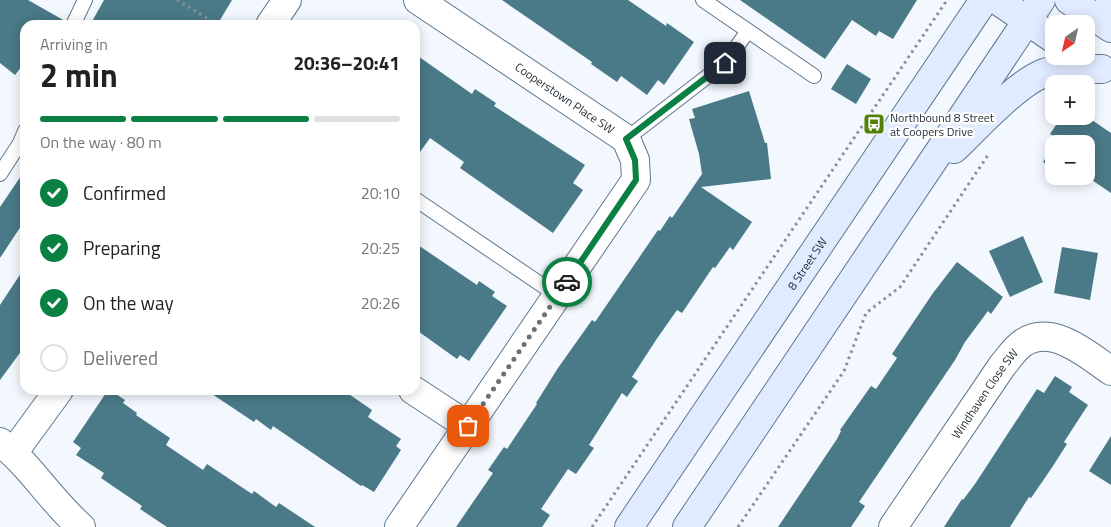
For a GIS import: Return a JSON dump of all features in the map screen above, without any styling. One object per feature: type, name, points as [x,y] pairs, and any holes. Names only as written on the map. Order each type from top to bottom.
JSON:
[{"type":"main road","name":"8 Street SW","points":[[629,527],[984,0]]},
{"type":"main road","points":[[997,0],[1034,10],[1045,26]]},
{"type":"main road","points":[[1069,0],[1111,28]]},
{"type":"main road","points":[[687,527],[1034,10]]},
{"type":"main road","points":[[915,186],[1019,88],[1044,73],[1066,68],[1098,67]]},
{"type":"street","points":[[273,20],[287,0]]},
{"type":"street","name":"Cooperstown Place SW","points":[[399,527],[636,180],[635,160],[626,139],[418,0]]},
{"type":"street","name":"Windhaven Close SW","points":[[893,527],[1002,366],[1023,343],[1039,336],[1057,338],[1078,349],[1111,371]]},
{"type":"street","points":[[54,395],[6,447],[33,473],[52,497],[81,527]]},
{"type":"street","points":[[420,395],[468,426]]},
{"type":"lane","points":[[75,20],[85,0]]},
{"type":"lane","points":[[703,0],[814,76]]},
{"type":"lane","points":[[626,139],[725,63],[748,31]]},
{"type":"lane","points":[[0,174],[20,143]]},
{"type":"lane","points":[[420,202],[558,296]]},
{"type":"path","points":[[178,0],[210,20]]},
{"type":"path","points":[[592,527],[945,3],[944,0]]},
{"type":"path","points":[[738,527],[844,371],[866,313],[900,287],[990,152]]},
{"type":"building","points":[[0,0],[28,0],[63,20],[20,20],[20,68],[15,75],[0,63]]},
{"type":"building","points":[[104,0],[232,0],[220,20],[93,20]]},
{"type":"building","points":[[502,0],[628,0],[666,26],[667,23],[694,42],[664,85],[658,80],[647,95],[621,76],[617,82],[591,64],[592,62]]},
{"type":"building","points":[[740,0],[917,0],[893,39],[879,31],[876,36],[852,20],[825,59]]},
{"type":"building","points":[[420,58],[472,94],[475,89],[496,103],[494,106],[585,165],[573,183],[583,190],[553,233],[460,168],[464,162],[430,138],[420,152]]},
{"type":"building","points":[[847,64],[871,79],[856,104],[831,89]]},
{"type":"building","points":[[749,91],[765,143],[767,143],[771,179],[701,187],[752,222],[733,250],[730,247],[715,268],[713,267],[682,313],[677,310],[656,340],[632,377],[638,381],[627,397],[622,393],[589,445],[594,448],[576,474],[568,469],[541,509],[550,515],[542,527],[456,527],[493,473],[488,470],[504,447],[507,449],[558,368],[592,320],[595,322],[658,230],[660,231],[670,216],[672,218],[702,174],[699,154],[689,119],[695,118],[692,109]]},
{"type":"building","points":[[1095,122],[1111,133],[1111,193],[1095,182],[1095,135],[1050,134],[1056,125],[1095,125]]},
{"type":"building","points":[[20,177],[20,228],[0,258],[0,207]]},
{"type":"building","points":[[1023,236],[1043,282],[1010,297],[989,251]]},
{"type":"building","points":[[420,246],[477,285],[479,281],[495,292],[492,296],[507,306],[469,361],[460,355],[457,359],[420,333]]},
{"type":"building","points":[[1062,247],[1098,253],[1090,300],[1054,293]]},
{"type":"building","points":[[957,262],[1003,297],[991,314],[988,311],[965,342],[955,360],[859,502],[865,506],[851,527],[778,527],[837,439],[840,430],[871,386],[876,389],[897,358],[892,354],[933,293]]},
{"type":"building","points":[[20,275],[20,353],[0,380],[0,305]]},
{"type":"building","points":[[1055,376],[1072,387],[1069,392],[1088,405],[1064,442],[1067,444],[1010,527],[944,527],[962,499],[975,484],[1037,389],[1044,393]]},
{"type":"building","points":[[105,395],[118,395],[125,400],[123,403],[137,413],[136,415],[170,438],[166,445],[203,470],[207,464],[252,494],[254,491],[276,507],[279,503],[315,527],[167,527],[140,509],[142,506],[101,478],[104,473],[76,455],[81,448],[73,442]]},
{"type":"building","points":[[214,395],[350,395],[372,410],[368,417],[401,439],[396,446],[401,450],[374,492],[361,486],[273,426],[271,430],[256,419],[254,422]]},
{"type":"building","points":[[1111,436],[1111,485],[1089,471]]},
{"type":"way so far","points":[[468,426],[567,282]]},
{"type":"place","name":"Northbound 8 Street at Coopers Drive","points":[[874,124]]},
{"type":"route","points":[[567,282],[636,180],[635,160],[626,139],[725,63]]}]
